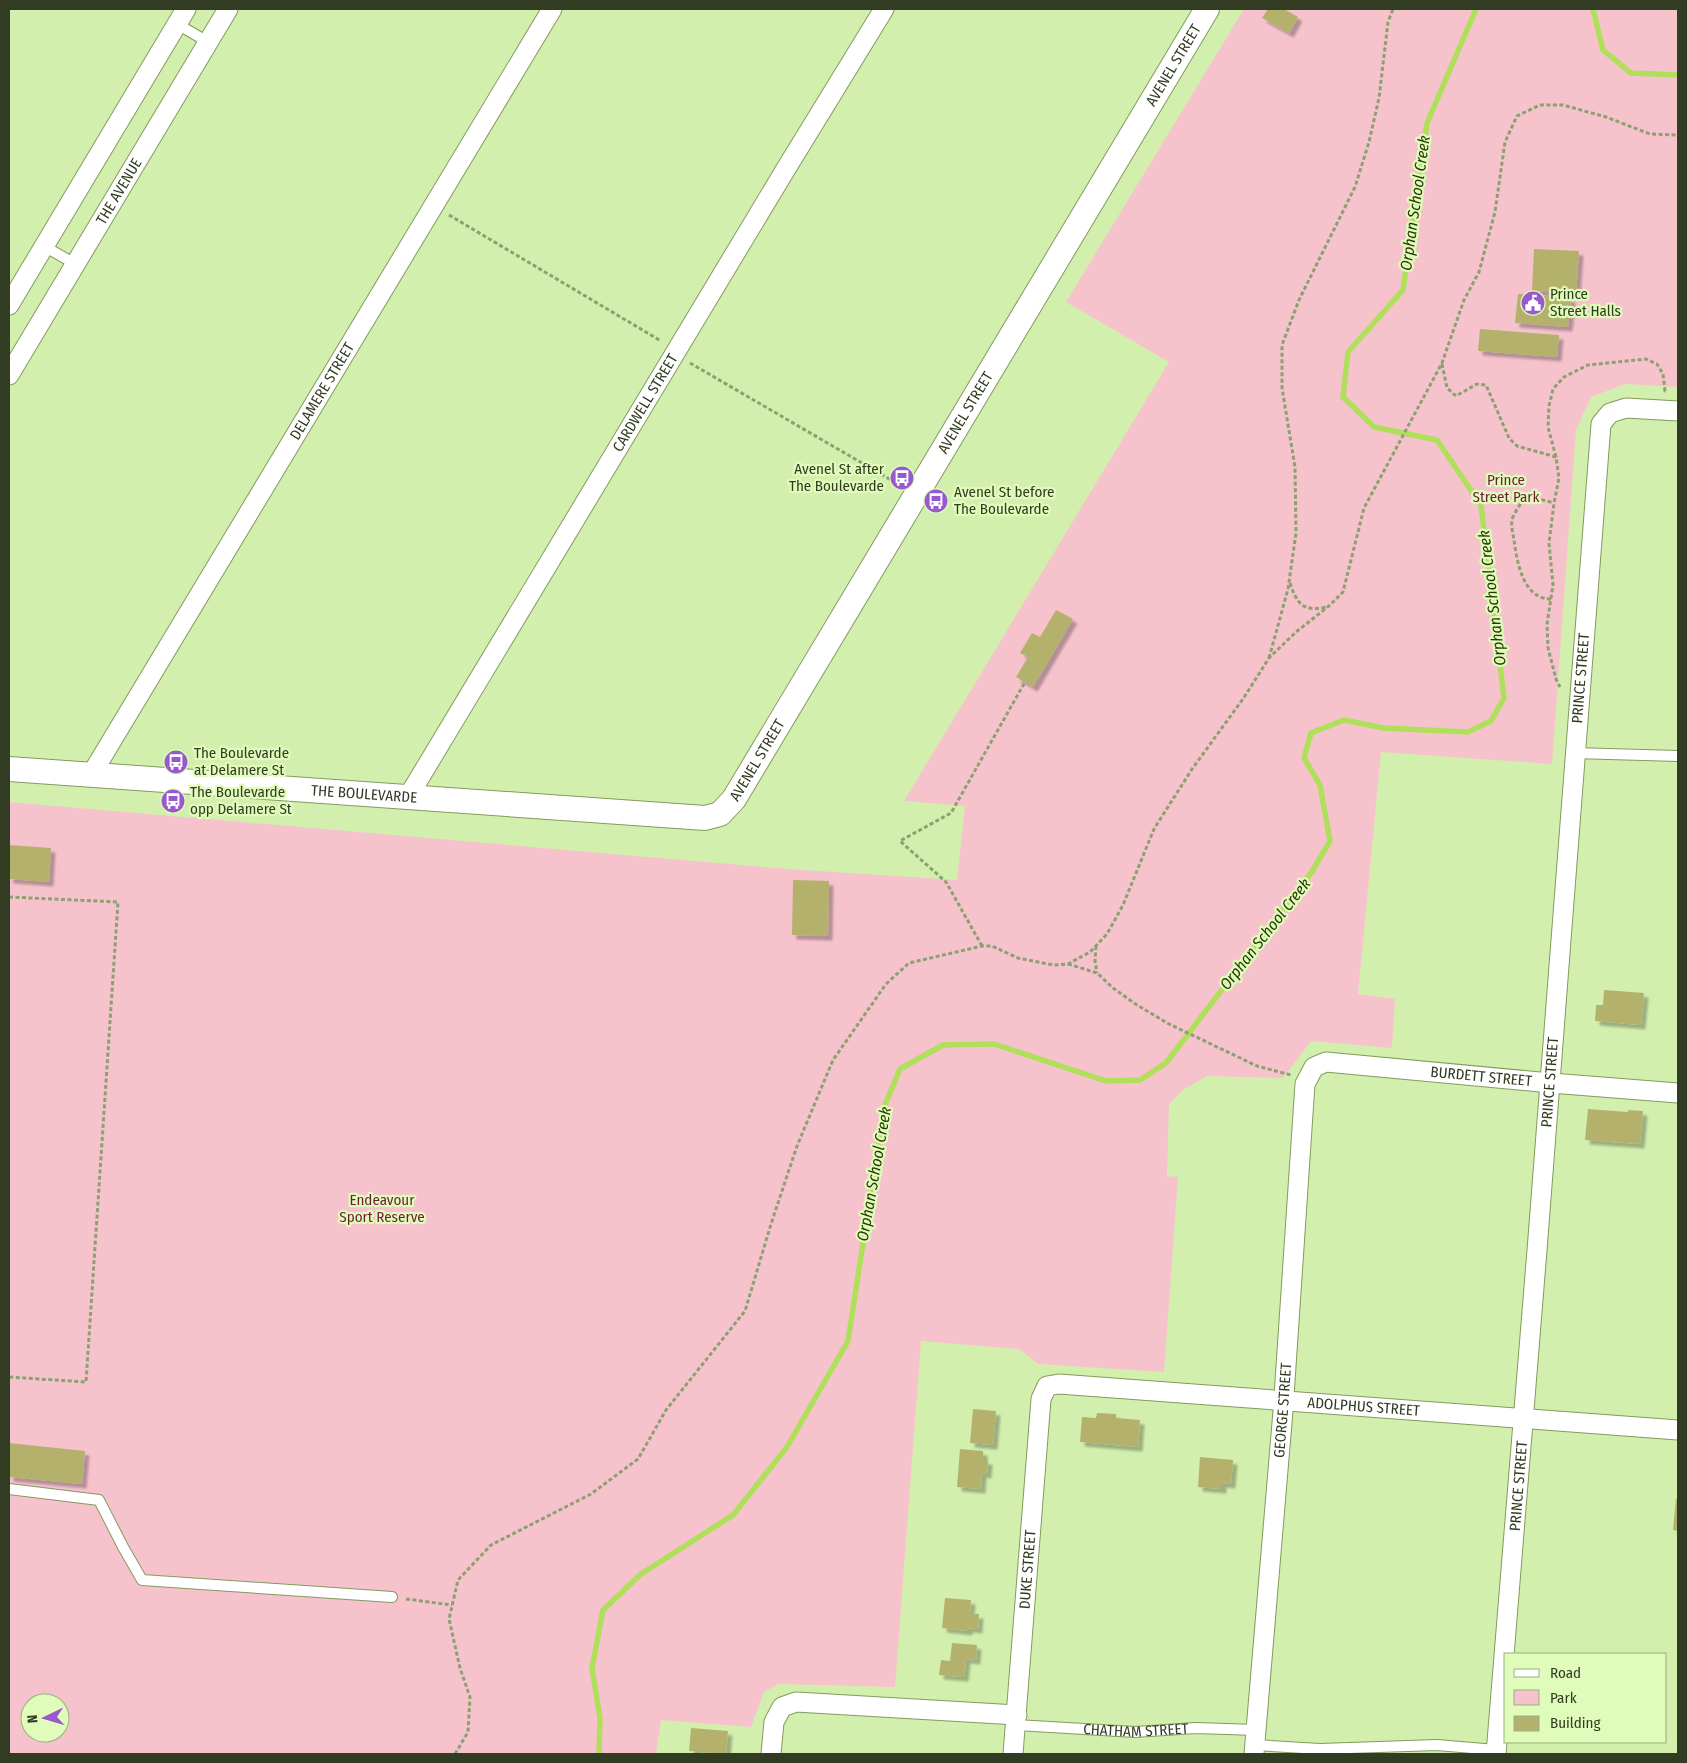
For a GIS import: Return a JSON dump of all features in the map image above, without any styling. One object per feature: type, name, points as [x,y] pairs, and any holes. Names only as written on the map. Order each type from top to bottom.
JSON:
[{"type":"street","name":"THE AVENUE","points":[[9,375],[228,9]]},
{"type":"street","name":"DELAMERE STREET","points":[[91,775],[552,9]]},
{"type":"street","name":"CARDWELL STREET","points":[[408,797],[884,9]]},
{"type":"street","name":"AVENEL STREET","points":[[720,814],[732,802],[1207,9]]},
{"type":"street","points":[[9,305],[181,17]]},
{"type":"street","name":"PRINCE STREET","points":[[1504,1653],[1551,1084],[1578,693],[1601,424],[1610,413],[1626,408],[1678,411]]},
{"type":"street","name":"THE BOULEVARDE","points":[[9,770],[705,818],[720,814]]},
{"type":"street","name":"BURDETT STREET","points":[[1311,1073],[1326,1062],[1551,1084],[1678,1093]]},
{"type":"street","name":"GEORGE STREET","points":[[1256,1743],[1284,1402],[1305,1084],[1311,1073]]},
{"type":"street","name":"ADOLPHUS STREET","points":[[1047,1386],[1059,1384],[1678,1430]]},
{"type":"street","name":"DUKE STREET","points":[[1013,1754],[1041,1399],[1047,1386]]},
{"type":"street","name":"PRINCE STREET","points":[[1496,1752],[1504,1653]]},
{"type":"street","name":"CHATHAM STREET","points":[[771,1754],[774,1722],[782,1707],[796,1702],[1016,1720]]},
{"type":"lane","points":[[181,17],[208,42]]},
{"type":"lane","points":[[44,246],[75,264]]},
{"type":"lane","points":[[1574,753],[1678,756]]},
{"type":"lane","points":[[9,1489],[99,1500],[142,1580],[392,1597]]},
{"type":"lane","name":"CHATHAM STREET","points":[[1016,1720],[1135,1732],[1195,1728],[1256,1743],[1320,1749],[1437,1746],[1496,1752]]},
{"type":"path","points":[[1269,658],[1282,616],[1296,533],[1295,467],[1282,388],[1282,346],[1299,300],[1354,187],[1369,142],[1379,98],[1388,22],[1394,9]]},
{"type":"path","points":[[1068,964],[1090,952],[1107,934],[1123,905],[1154,829],[1192,769],[1243,699],[1269,658],[1343,592],[1364,508],[1442,363],[1464,300],[1479,272],[1495,212],[1505,142],[1517,116],[1540,105],[1563,105],[1606,116],[1650,134],[1678,135]]},
{"type":"path","points":[[434,206],[659,340],[674,354],[916,495]]},
{"type":"path","points":[[1578,693],[1562,691],[1556,679],[1548,648],[1547,624],[1553,585],[1550,543],[1554,503],[1559,478],[1552,438],[1548,427],[1553,389],[1564,378],[1588,365],[1646,359],[1657,364],[1663,374],[1665,391],[1672,392]]},
{"type":"path","points":[[1442,363],[1447,388],[1456,396],[1477,384],[1486,385],[1509,438],[1517,446],[1556,457]]},
{"type":"path","points":[[1552,599],[1542,599],[1532,592],[1521,574],[1516,555],[1512,521],[1521,503],[1539,499],[1554,503]]},
{"type":"path","points":[[1289,582],[1293,594],[1299,603],[1307,608],[1316,609],[1329,606]]},
{"type":"path","points":[[982,946],[946,882],[900,841],[951,813],[1025,682]]},
{"type":"path","points":[[9,898],[118,902],[86,1382],[9,1377]]},
{"type":"path","points":[[1096,945],[1095,961],[1097,973]]},
{"type":"path","points":[[455,1754],[468,1732],[470,1697],[460,1668],[450,1619],[458,1580],[491,1545],[591,1494],[638,1459],[666,1410],[745,1311],[771,1224],[798,1146],[833,1060],[886,984],[909,964],[982,946],[992,946],[1018,958],[1053,965],[1068,964],[1097,973],[1119,992],[1169,1024],[1256,1066],[1311,1073]]},
{"type":"path","points":[[392,1597],[452,1605]]},
{"type":"green space","points":[[1244,9],[1678,9],[1678,387],[1625,384],[1591,397],[1576,430],[1552,764],[1381,752],[1358,994],[1395,999],[1392,1048],[1311,1041],[1283,1078],[1207,1076],[1183,1090],[1169,1104],[1167,1176],[1178,1177],[1164,1372],[1038,1364],[1019,1349],[921,1341],[895,1687],[779,1684],[764,1692],[751,1727],[661,1720],[656,1754],[9,1754],[9,802],[788,869],[957,880],[965,806],[904,801],[1169,362],[1066,302]]},
{"type":"building","points":[[1268,9],[1284,9],[1298,17],[1289,33],[1262,18]]},
{"type":"building","points":[[1534,249],[1579,251],[1576,294],[1532,291]]},
{"type":"building","points":[[1518,294],[1571,298],[1568,327],[1515,323]]},
{"type":"building","points":[[1480,329],[1559,335],[1557,357],[1478,351]]},
{"type":"building","points":[[1056,610],[1073,619],[1033,687],[1016,677],[1028,657],[1020,653],[1032,633],[1040,637]]},
{"type":"building","points":[[9,845],[51,848],[49,882],[9,879]]},
{"type":"building","points":[[793,880],[829,881],[828,936],[792,935]]},
{"type":"building","points":[[1604,990],[1644,993],[1641,1025],[1595,1021],[1596,1005],[1603,1005]]},
{"type":"building","points":[[1588,1109],[1628,1112],[1628,1110],[1643,1111],[1640,1144],[1585,1140]]},
{"type":"building","points":[[973,1409],[996,1411],[993,1445],[970,1443]]},
{"type":"building","points":[[1097,1413],[1116,1414],[1116,1418],[1140,1420],[1138,1447],[1080,1442],[1082,1417],[1096,1418]]},
{"type":"building","points":[[9,1443],[85,1451],[82,1484],[9,1477]]},
{"type":"building","points":[[960,1449],[983,1451],[983,1460],[988,1460],[987,1474],[982,1473],[981,1489],[957,1487]]},
{"type":"building","points":[[1200,1457],[1233,1460],[1231,1484],[1222,1483],[1222,1489],[1198,1487]]},
{"type":"building","points":[[1676,1499],[1678,1499],[1678,1531],[1673,1530]]},
{"type":"building","points":[[945,1598],[971,1600],[970,1614],[979,1614],[978,1629],[968,1628],[968,1631],[942,1628]]},
{"type":"building","points":[[952,1643],[977,1645],[976,1660],[966,1659],[964,1677],[939,1675],[941,1660],[950,1661]]},
{"type":"building","points":[[691,1728],[728,1731],[726,1754],[689,1751]]},
{"type":"waterway","name":"Orphan School Creek","points":[[599,1754],[600,1718],[592,1668],[603,1610],[641,1574],[733,1515],[787,1447],[848,1341],[884,1107],[900,1069],[943,1045],[994,1044],[1106,1081],[1140,1080],[1166,1063],[1311,873],[1330,841],[1320,785],[1304,758],[1311,733],[1344,720],[1383,728],[1468,732],[1491,721],[1504,698],[1481,505],[1437,440],[1374,427],[1343,397],[1348,352],[1403,290],[1427,123],[1476,9]]},
{"type":"waterway","name":"Orphan School Creek","points":[[1593,9],[1603,50],[1631,73],[1678,75]]},
{"type":"place","name":"Prince Street Halls","points":[[1533,303]]},
{"type":"place","name":"Avenel St after The Boulevarde","points":[[902,478]]},
{"type":"place","name":"Avenel St before The Boulevarde","points":[[936,501]]},
{"type":"place","name":"The Boulevarde at Delamere St","points":[[176,762]]},
{"type":"place","name":"The Boulevarde opp Delamere St","points":[[173,801]]},
{"type":"park label","name":"Prince Street Park","points":[[1506,488]]},
{"type":"park label","name":"Endeavour Sport Reserve","points":[[382,1208]]}]
